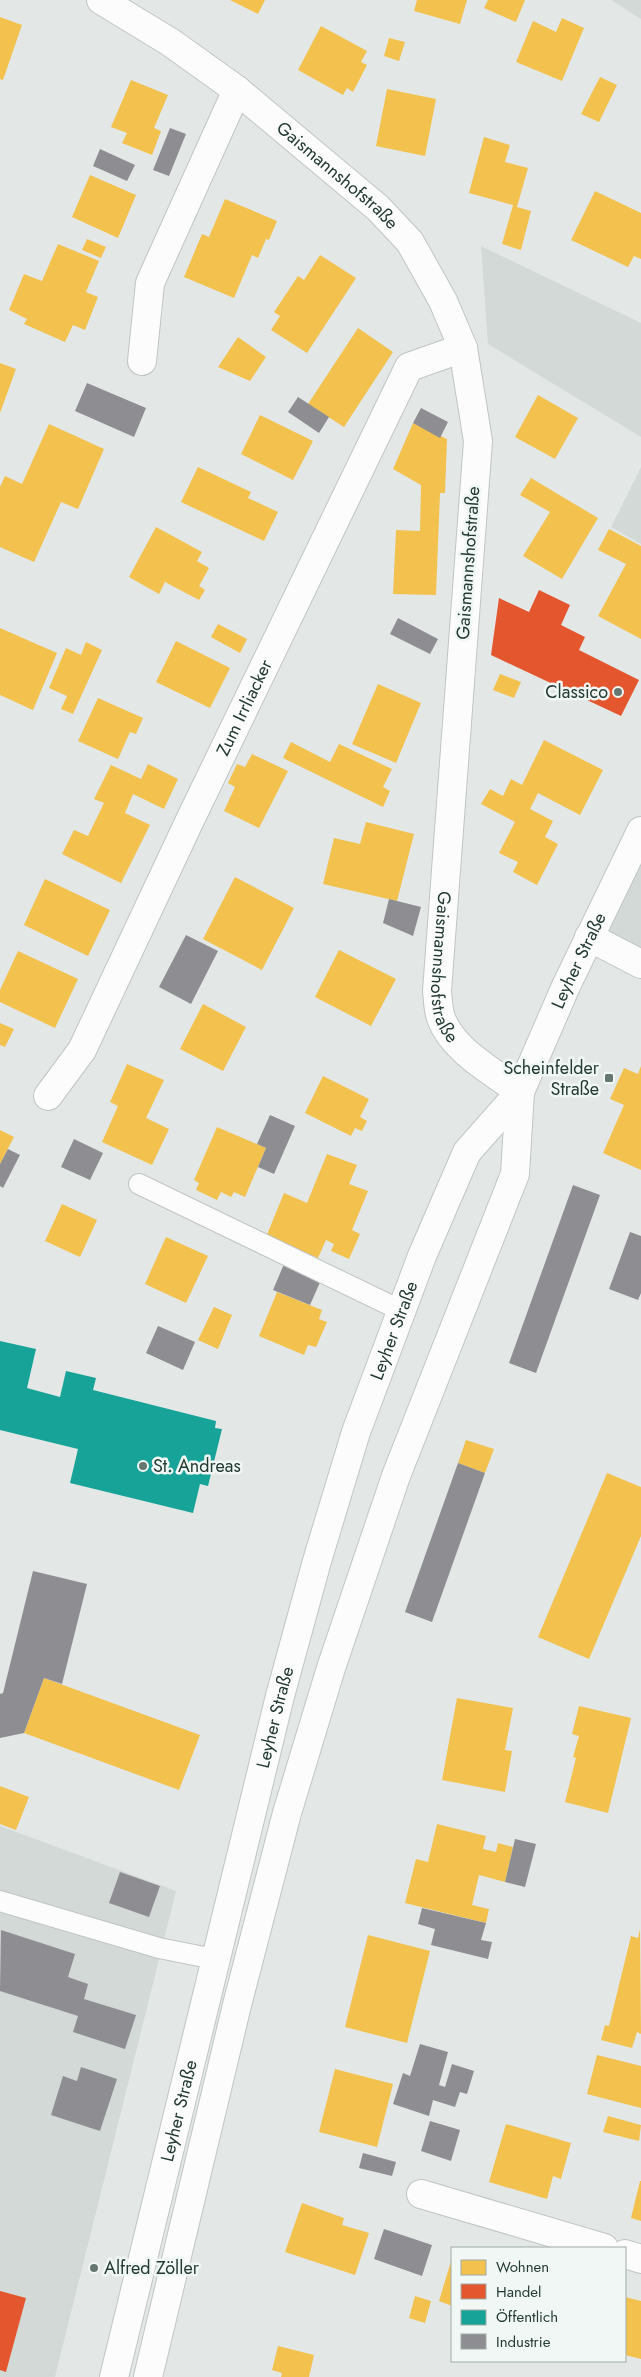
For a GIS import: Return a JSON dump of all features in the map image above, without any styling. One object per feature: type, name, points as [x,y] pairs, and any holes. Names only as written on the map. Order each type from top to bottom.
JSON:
[{"type":"main road","name":"Gaismannshofstraße","points":[[101,0],[170,42],[237,90],[378,208],[410,242],[443,300],[463,348],[478,442],[436,991],[441,1017],[453,1037],[468,1053],[520,1092]]},
{"type":"main road","points":[[142,361],[150,283],[237,90]]},
{"type":"main road","name":"Zum Irrliacker","points":[[48,1096],[82,1050],[194,811],[409,367],[463,348]]},
{"type":"main road","name":"Leyher Straße","points":[[114,2377],[214,1959],[280,1696],[317,1561],[356,1432],[400,1310],[467,1152],[520,1092],[589,937],[641,831]]},
{"type":"main road","points":[[589,937],[641,964]]},
{"type":"main road","name":"Leyher Straße","points":[[148,2377],[237,2005],[287,1813],[331,1668],[393,1486],[515,1174],[520,1092]]},
{"type":"main road","points":[[421,2194],[601,2247]]},
{"type":"main road","points":[[626,2254],[641,2259]]},
{"type":"lane","points":[[138,1184],[400,1310]]},
{"type":"lane","points":[[0,1901],[159,1948],[214,1959]]},
{"type":"shaded area","points":[[611,0],[641,0],[641,19]]},
{"type":"shaded area","points":[[481,246],[641,323],[641,437],[488,344]]},
{"type":"shaded area","points":[[641,467],[641,544],[611,527]]},
{"type":"shaded area","points":[[641,823],[641,950],[590,929]]},
{"type":"shaded area","points":[[0,1826],[176,1891],[55,2377],[0,2377]]},
{"type":"building: Wohnen","points":[[230,0],[265,0],[258,14]]},
{"type":"building: Wohnen","points":[[417,0],[467,0],[460,24],[414,11]]},
{"type":"building: Wohnen","points":[[488,0],[525,0],[516,22],[484,8]]},
{"type":"building: Wohnen","points":[[0,17],[22,25],[3,80],[0,79]]},
{"type":"building: Wohnen","points":[[562,18],[584,28],[562,81],[516,62],[533,21],[556,32]]},
{"type":"building: Wohnen","points":[[321,26],[367,51],[361,62],[367,65],[353,92],[347,88],[343,95],[298,70]]},
{"type":"building: Wohnen","points":[[389,38],[405,42],[399,61],[384,56]]},
{"type":"building: Wohnen","points":[[600,77],[617,85],[599,122],[581,114]]},
{"type":"building: Wohnen","points":[[131,80],[168,95],[154,128],[161,131],[152,155],[122,143],[127,133],[111,127]]},
{"type":"building: Wohnen","points":[[387,89],[436,99],[425,156],[376,146]]},
{"type":"building: Wohnen","points":[[484,137],[510,145],[505,162],[528,168],[517,207],[531,211],[521,250],[502,244],[513,205],[469,193]]},
{"type":"building: Wohnen","points":[[90,175],[136,195],[118,238],[72,217]]},
{"type":"building: Wohnen","points":[[595,191],[641,213],[641,259],[634,256],[628,267],[571,240]]},
{"type":"building: Wohnen","points":[[225,199],[277,221],[269,240],[266,239],[258,258],[252,255],[234,298],[184,277],[202,234],[209,237]]},
{"type":"building: Wohnen","points":[[87,239],[106,247],[101,258],[82,250]]},
{"type":"building: Wohnen","points":[[58,244],[99,261],[86,292],[98,297],[85,330],[73,325],[65,342],[24,324],[27,319],[9,310],[24,274],[42,281]]},
{"type":"building: Wohnen","points":[[320,255],[356,278],[307,353],[271,330],[280,316],[274,312],[298,276],[304,280]]},
{"type":"building: Wohnen","points":[[358,328],[393,352],[344,427],[308,404]]},
{"type":"building: Wohnen","points":[[238,337],[266,357],[250,381],[218,367]]},
{"type":"building: Wohnen","points":[[0,363],[16,369],[0,413]]},
{"type":"building: Wohnen","points":[[538,395],[578,418],[555,459],[515,437]]},
{"type":"building: Wohnen","points":[[260,415],[313,441],[293,480],[241,454]]},
{"type":"building: Wohnen","points":[[413,423],[447,439],[445,493],[440,493],[436,595],[393,594],[396,530],[420,531],[421,485],[393,469]]},
{"type":"building: Wohnen","points":[[49,424],[104,449],[78,509],[61,502],[34,562],[0,547],[0,487],[5,476],[22,484]]},
{"type":"building: Wohnen","points":[[198,467],[251,492],[248,498],[278,512],[264,541],[181,502]]},
{"type":"building: Wohnen","points":[[531,478],[598,518],[562,579],[523,556],[550,512],[520,495]]},
{"type":"building: Wohnen","points":[[156,527],[202,552],[197,561],[209,568],[199,586],[205,590],[199,600],[165,582],[159,594],[129,577]]},
{"type":"building: Wohnen","points":[[609,529],[641,546],[641,639],[598,616],[626,564],[598,550]]},
{"type":"building: Wohnen","points":[[218,624],[247,639],[240,653],[211,637]]},
{"type":"building: Wohnen","points":[[0,628],[57,653],[33,710],[0,695]]},
{"type":"building: Wohnen","points":[[176,641],[230,668],[210,708],[156,682]]},
{"type":"building: Wohnen","points":[[86,642],[102,650],[73,714],[61,709],[67,696],[49,688],[66,648],[81,655]]},
{"type":"building: Wohnen","points":[[500,674],[521,682],[514,698],[493,690]]},
{"type":"building: Wohnen","points":[[378,684],[421,703],[396,763],[352,744]]},
{"type":"building: Wohnen","points":[[98,698],[143,718],[136,734],[130,732],[118,759],[78,741]]},
{"type":"building: Wohnen","points":[[544,740],[603,770],[580,815],[538,793],[530,809],[553,821],[545,837],[558,844],[537,885],[513,872],[518,862],[499,853],[515,822],[481,804],[490,789],[503,796],[511,779],[522,785]]},
{"type":"building: Wohnen","points":[[291,742],[330,762],[339,744],[392,769],[383,787],[390,791],[383,807],[283,758]]},
{"type":"building: Wohnen","points":[[252,754],[288,771],[259,828],[224,811],[235,787],[228,783],[237,764],[245,767]]},
{"type":"building: Wohnen","points":[[148,764],[178,779],[164,809],[133,794],[125,813],[150,825],[121,883],[62,854],[74,830],[88,836],[104,803],[94,799],[111,765],[141,779]]},
{"type":"building: Wohnen","points":[[366,822],[414,834],[397,901],[323,884],[334,838],[360,844]]},
{"type":"building: Wohnen","points":[[235,877],[294,908],[262,970],[203,939]]},
{"type":"building: Wohnen","points":[[45,879],[110,910],[88,956],[24,925]]},
{"type":"building: Wohnen","points":[[339,950],[396,979],[371,1026],[315,997]]},
{"type":"building: Wohnen","points":[[18,951],[78,979],[55,1028],[0,1002],[0,990]]},
{"type":"building: Wohnen","points":[[203,1004],[246,1027],[223,1071],[180,1049]]},
{"type":"building: Wohnen","points":[[0,1023],[14,1029],[5,1047],[0,1045]]},
{"type":"building: Wohnen","points":[[127,1064],[164,1080],[146,1118],[169,1129],[152,1165],[102,1142],[118,1106],[110,1102]]},
{"type":"building: Wohnen","points":[[641,1066],[641,1170],[603,1153],[624,1105],[610,1099],[624,1068],[638,1074]]},
{"type":"building: Wohnen","points":[[323,1076],[369,1099],[360,1117],[367,1121],[362,1131],[355,1128],[351,1136],[305,1113]]},
{"type":"building: Wohnen","points":[[217,1127],[266,1148],[245,1197],[234,1192],[231,1197],[221,1192],[217,1200],[196,1190],[199,1183],[194,1180]]},
{"type":"building: Wohnen","points":[[0,1130],[14,1137],[0,1164]]},
{"type":"building: Wohnen","points":[[327,1154],[357,1165],[349,1184],[368,1191],[352,1230],[360,1234],[349,1259],[331,1251],[334,1244],[326,1240],[318,1258],[266,1237],[284,1193],[307,1203]]},
{"type":"building: Wohnen","points":[[62,1204],[97,1220],[80,1257],[45,1241]]},
{"type":"building: Wohnen","points":[[166,1237],[208,1256],[186,1303],[145,1284]]},
{"type":"building: Wohnen","points":[[277,1292],[322,1310],[319,1319],[327,1322],[316,1347],[308,1345],[304,1355],[259,1336]]},
{"type":"building: Wohnen","points":[[214,1307],[232,1315],[218,1349],[198,1340]]},
{"type":"building: Wohnen","points":[[466,1440],[494,1449],[485,1473],[458,1463]]},
{"type":"building: Wohnen","points":[[607,1473],[641,1487],[641,1536],[589,1659],[538,1637]]},
{"type":"building: Wohnen","points":[[44,1678],[200,1735],[179,1790],[24,1733]]},
{"type":"building: Wohnen","points":[[457,1698],[513,1708],[505,1750],[512,1751],[505,1792],[442,1780]]},
{"type":"building: Wohnen","points":[[579,1706],[631,1718],[608,1813],[565,1802],[576,1758],[573,1757],[579,1736],[572,1734]]},
{"type":"building: Wohnen","points":[[0,1786],[29,1797],[16,1830],[0,1824]]},
{"type":"building: Wohnen","points":[[437,1824],[486,1836],[483,1849],[496,1852],[498,1843],[513,1847],[505,1882],[479,1875],[472,1905],[489,1909],[486,1923],[405,1903],[416,1859],[428,1862]]},
{"type":"building: Wohnen","points":[[640,1929],[641,2034],[637,2032],[632,2048],[601,2040],[605,2025],[609,2026],[631,1936],[638,1938]]},
{"type":"building: Wohnen","points":[[368,1935],[430,1951],[407,2043],[345,2027]]},
{"type":"building: Wohnen","points":[[597,2055],[641,2066],[641,2108],[587,2094]]},
{"type":"building: Wohnen","points":[[335,2069],[393,2084],[377,2147],[319,2132]]},
{"type":"building: Wohnen","points":[[608,2116],[641,2125],[639,2141],[603,2132]]},
{"type":"building: Wohnen","points":[[506,2124],[571,2143],[561,2179],[553,2176],[547,2199],[489,2182]]},
{"type":"building: Wohnen","points":[[641,2181],[641,2221],[631,2218]]},
{"type":"building: Wohnen","points":[[302,2203],[344,2218],[342,2225],[369,2233],[355,2275],[285,2252]]},
{"type":"building: Wohnen","points":[[451,2261],[451,2306],[439,2301]]},
{"type":"building: Wohnen","points":[[415,2296],[431,2301],[425,2323],[409,2318]]},
{"type":"building: Wohnen","points":[[626,2297],[641,2301],[641,2359],[626,2355]]},
{"type":"building: Wohnen","points":[[278,2346],[314,2355],[309,2377],[281,2377],[282,2373],[272,2370]]},
{"type":"building: Handel","points":[[539,590],[570,605],[561,625],[585,637],[579,650],[639,680],[621,716],[491,655],[499,598],[529,612]]},
{"type":"building: Handel","points":[[0,2291],[26,2298],[6,2372],[0,2370]]},
{"type":"building: Öffentlich","name":"St. Andreas","points":[[0,1341],[36,1349],[27,1388],[60,1397],[66,1371],[96,1378],[93,1390],[216,1421],[215,1428],[222,1429],[208,1486],[200,1484],[193,1513],[70,1483],[78,1449],[0,1430]]},
{"type":"building: Industrie","points":[[170,128],[186,134],[169,176],[153,170]]},
{"type":"building: Industrie","points":[[100,149],[135,165],[127,181],[93,166]]},
{"type":"building: Industrie","points":[[87,383],[146,408],[134,437],[75,411]]},
{"type":"building: Industrie","points":[[298,397],[329,417],[319,433],[288,412]]},
{"type":"building: Industrie","points":[[421,408],[448,422],[440,438],[413,423]]},
{"type":"building: Industrie","points":[[398,618],[438,639],[430,654],[390,634]]},
{"type":"building: Industrie","points":[[389,899],[421,907],[413,936],[383,923]]},
{"type":"building: Industrie","points":[[186,935],[218,951],[191,1004],[159,987]]},
{"type":"building: Industrie","points":[[270,1115],[295,1126],[274,1174],[258,1167],[266,1148],[257,1144]]},
{"type":"building: Industrie","points":[[74,1139],[103,1153],[90,1180],[61,1167]]},
{"type":"building: Industrie","points":[[8,1149],[20,1155],[3,1188],[0,1186],[0,1164]]},
{"type":"building: Industrie","points":[[573,1185],[600,1195],[536,1373],[509,1363]]},
{"type":"building: Industrie","points":[[630,1232],[641,1236],[641,1293],[638,1300],[609,1289]]},
{"type":"building: Industrie","points":[[284,1264],[321,1280],[310,1305],[273,1290]]},
{"type":"building: Industrie","points":[[158,1326],[195,1342],[183,1370],[146,1353]]},
{"type":"building: Industrie","points":[[458,1463],[485,1473],[432,1622],[405,1612]]},
{"type":"building: Industrie","points":[[33,1571],[87,1584],[62,1684],[44,1678],[24,1733],[0,1738],[0,1694],[3,1693]]},
{"type":"building: Industrie","points":[[515,1839],[536,1844],[525,1887],[505,1882]]},
{"type":"building: Industrie","points":[[120,1872],[160,1886],[149,1917],[109,1903]]},
{"type":"building: Industrie","points":[[422,1908],[486,1923],[481,1940],[492,1942],[488,1959],[431,1945],[435,1929],[418,1924]]},
{"type":"building: Industrie","points":[[1,1930],[75,1954],[68,1977],[88,1984],[84,1999],[136,2015],[125,2049],[73,2032],[78,2016],[0,1991]]},
{"type":"building: Industrie","points":[[420,2044],[448,2052],[439,2085],[445,2087],[452,2064],[474,2071],[467,2094],[460,2092],[455,2107],[433,2100],[429,2116],[393,2104],[403,2073],[410,2076]]},
{"type":"building: Industrie","points":[[81,2067],[117,2079],[100,2131],[51,2115],[63,2076],[77,2081]]},
{"type":"building: Industrie","points":[[430,2121],[460,2130],[451,2161],[421,2151]]},
{"type":"building: Industrie","points":[[363,2153],[396,2162],[392,2176],[359,2168]]},
{"type":"building: Industrie","points":[[384,2229],[432,2245],[422,2276],[374,2259]]},
{"type":"place","name":"Classico","points":[[618,692]]},
{"type":"place","name":"Scheinfelder Straße","points":[[609,1078]]},
{"type":"place","name":"St. Andreas","points":[[143,1466]]},
{"type":"place","name":"Alfred Zöller","points":[[94,2268]]}]
